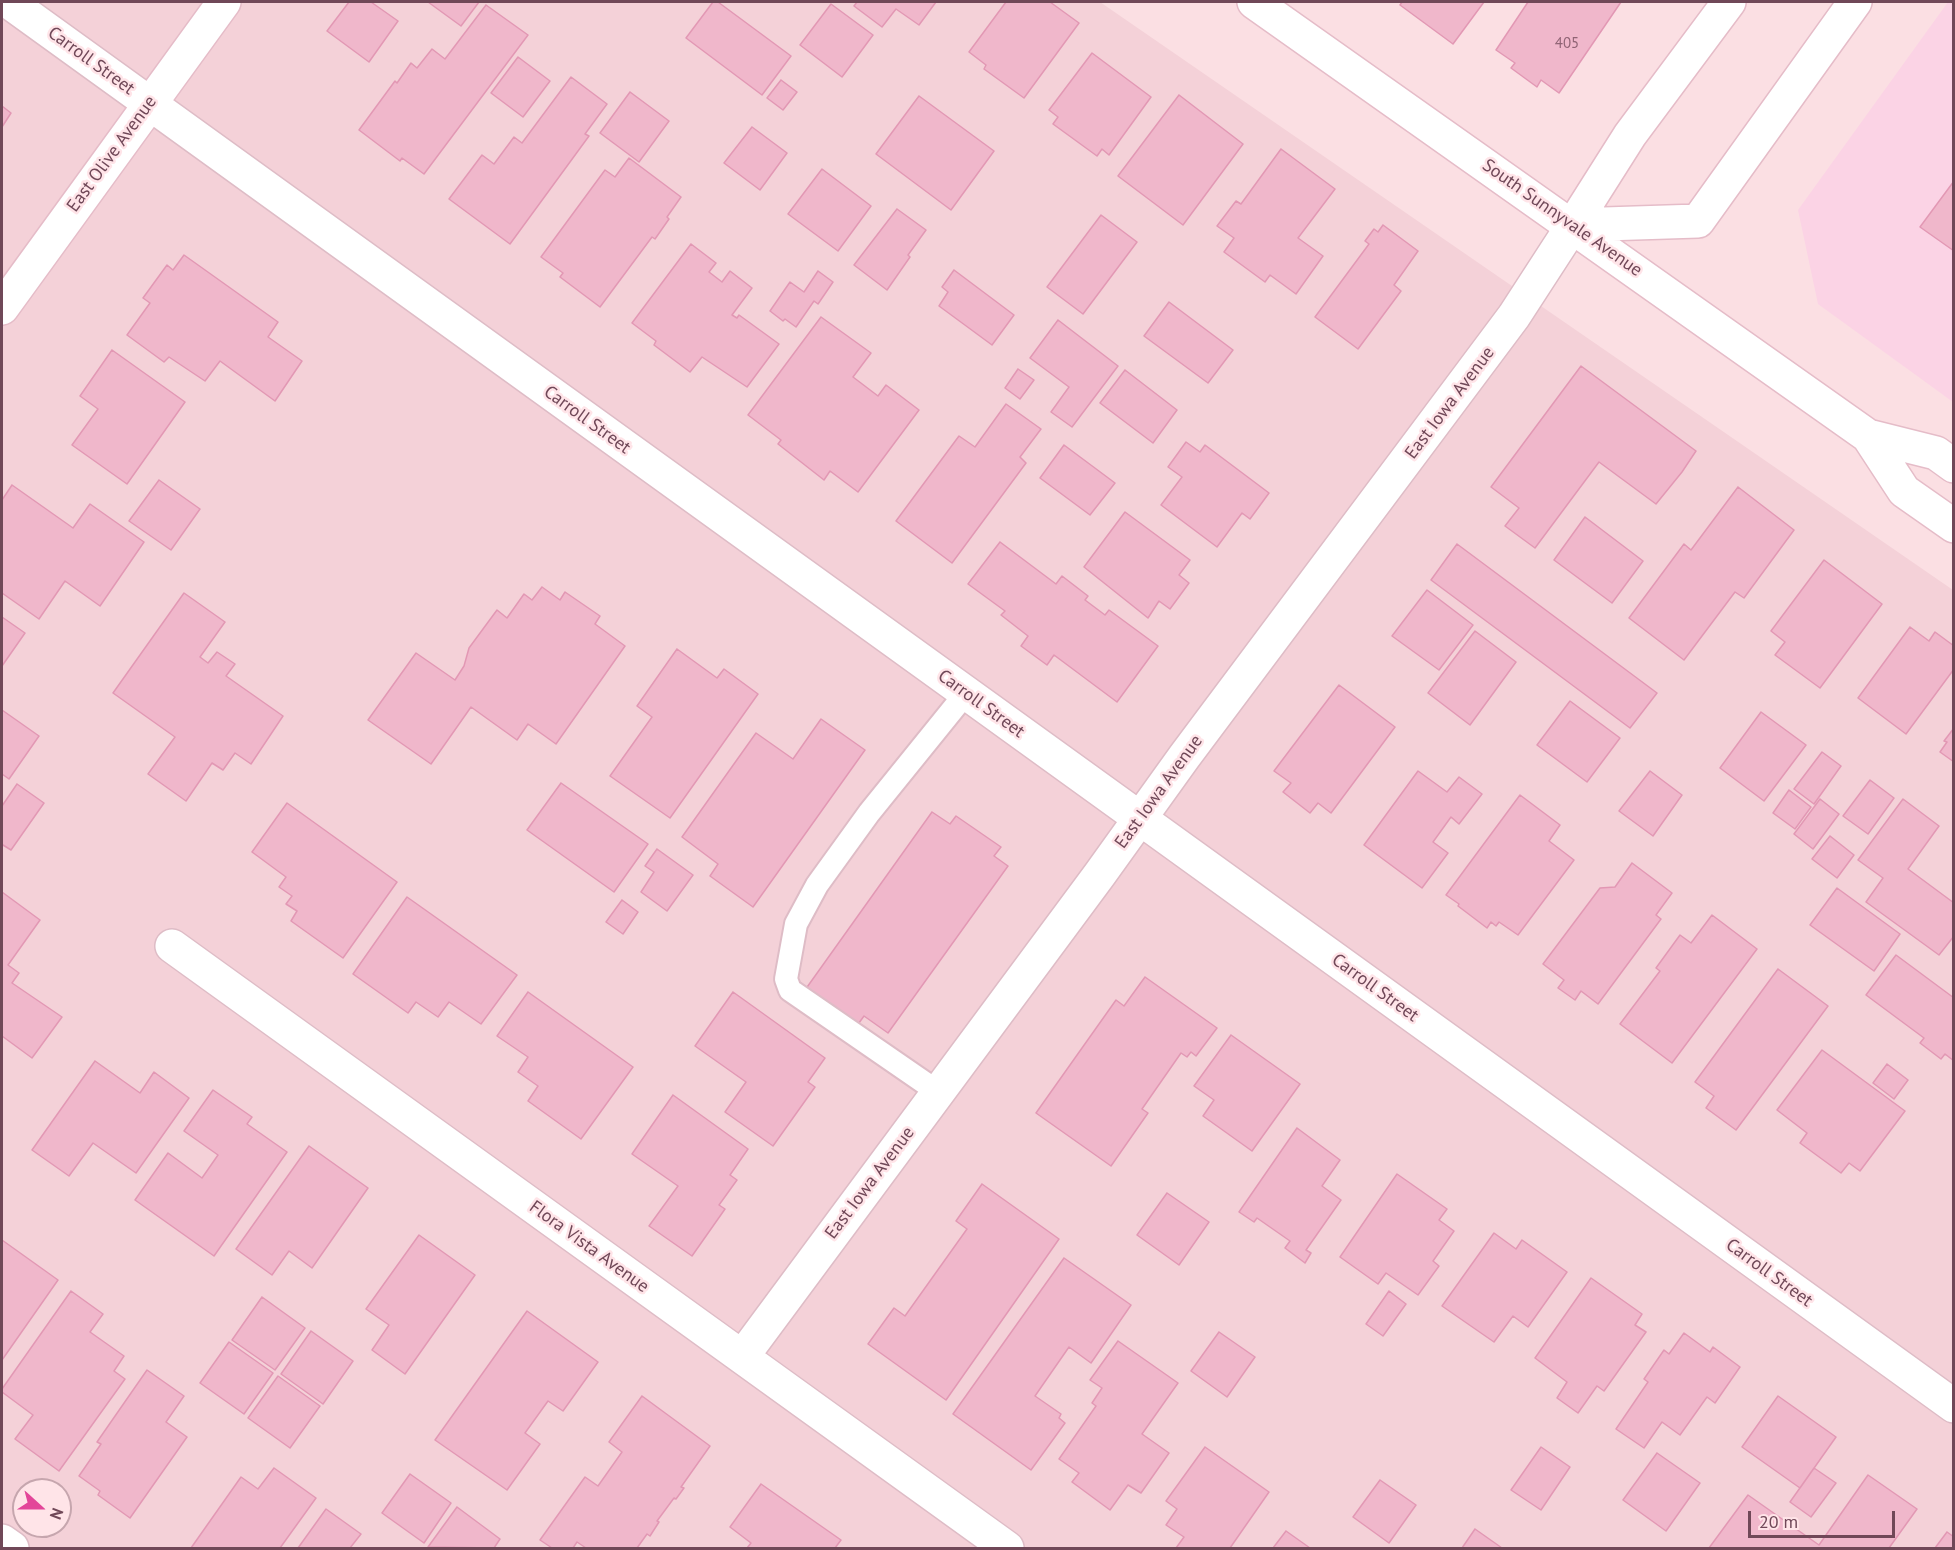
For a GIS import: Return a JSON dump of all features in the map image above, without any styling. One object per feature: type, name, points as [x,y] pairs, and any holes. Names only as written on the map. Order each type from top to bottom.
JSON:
[{"type":"street","name":"Carroll Street","points":[[9,2],[1953,1406]]},
{"type":"street","name":"East Olive Avenue","points":[[2,308],[224,2]]},
{"type":"street","name":"South Sunnyvale Avenue","points":[[1254,2],[1573,225],[1868,436],[1904,491],[1953,526]]},
{"type":"street","name":"East Iowa Avenue","points":[[741,1357],[1514,316],[1630,135],[1729,2]]},
{"type":"street","points":[[1573,225],[1698,220],[1855,2]]},
{"type":"street","name":"South Sunnyvale Avenue","points":[[1868,436],[1936,453],[1953,466]]},
{"type":"street","name":"Flora Vista Avenue","points":[[172,946],[1007,1548]]},
{"type":"street","points":[[2,1541],[12,1548]]},
{"type":"lane","points":[[938,1092],[790,990],[786,979],[796,924],[817,885],[869,813],[966,693]]},
{"type":"shaded area","points":[[2,2],[1100,2],[1953,590],[1953,1548],[2,1548]]},
{"type":"shaded area","points":[[1948,2],[1953,2],[1953,402],[1818,304],[1798,210]]},
{"type":"building","points":[[349,2],[371,2],[398,21],[369,62],[327,31]]},
{"type":"building","points":[[428,2],[479,2],[461,26]]},
{"type":"building","points":[[713,2],[718,2],[791,56],[762,95],[686,38]]},
{"type":"building","points":[[857,2],[936,2],[919,25],[896,9],[882,27],[854,6]]},
{"type":"building","points":[[1006,2],[1050,2],[1079,23],[1024,98],[984,69],[986,65],[969,52]]},
{"type":"building","points":[[1402,2],[1484,2],[1453,44],[1400,5]]},
{"type":"building","points":[[1528,2],[1621,2],[1559,93],[1541,80],[1537,87],[1511,68],[1515,63],[1496,50]]},
{"type":"building","points":[[831,4],[873,35],[842,77],[800,45]]},
{"type":"building","points":[[486,5],[528,35],[424,174],[402,158],[400,161],[359,130],[411,63],[417,68],[432,49],[445,59]]},
{"type":"building","points":[[1092,53],[1151,97],[1109,155],[1102,149],[1097,156],[1053,124],[1058,117],[1049,110]]},
{"type":"building","points":[[518,57],[550,81],[523,117],[491,93]]},
{"type":"building","points":[[571,77],[607,104],[585,134],[589,136],[510,244],[449,199],[482,155],[494,164],[514,137],[522,143]]},
{"type":"building","points":[[781,80],[797,92],[783,110],[767,98]]},
{"type":"building","points":[[630,92],[669,121],[639,162],[600,133]]},
{"type":"building","points":[[1179,95],[1243,144],[1183,225],[1118,176]]},
{"type":"building","points":[[919,96],[994,151],[951,210],[876,154]]},
{"type":"building","points":[[2,106],[11,113],[2,127]]},
{"type":"building","points":[[752,127],[787,153],[760,190],[724,163]]},
{"type":"building","points":[[1281,149],[1335,189],[1298,238],[1323,256],[1296,294],[1270,275],[1265,282],[1224,252],[1234,238],[1217,226],[1236,201],[1241,204]]},
{"type":"building","points":[[629,158],[681,197],[655,239],[652,237],[600,307],[560,277],[563,273],[541,257],[605,170],[615,177]]},
{"type":"building","points":[[822,169],[871,206],[838,251],[788,214]]},
{"type":"building","points":[[1954,181],[1954,251],[1920,227]]},
{"type":"building","points":[[897,209],[926,230],[887,290],[854,265]]},
{"type":"building","points":[[1101,215],[1137,242],[1083,314],[1047,287]]},
{"type":"building","points":[[1383,225],[1418,251],[1394,285],[1401,291],[1358,349],[1315,317],[1369,244],[1365,241],[1374,229],[1378,232]]},
{"type":"building","points":[[691,244],[716,263],[709,272],[722,282],[730,271],[752,288],[732,315],[737,318],[739,315],[779,344],[747,387],[702,357],[690,372],[654,345],[656,341],[632,323]]},
{"type":"building","points":[[184,255],[278,322],[268,337],[302,361],[275,401],[220,361],[205,381],[169,357],[164,362],[127,335],[150,303],[143,298],[167,265],[173,270]]},
{"type":"building","points":[[954,270],[1014,315],[992,345],[939,306],[948,292],[942,287]]},
{"type":"building","points":[[818,271],[833,282],[818,304],[814,301],[796,327],[770,311],[790,282],[804,292]]},
{"type":"building","points":[[1169,302],[1233,350],[1208,383],[1144,336]]},
{"type":"building","points":[[821,317],[871,353],[853,377],[878,396],[886,385],[919,410],[858,492],[830,471],[824,480],[778,444],[781,440],[748,415]]},
{"type":"building","points":[[1058,320],[1118,366],[1072,427],[1051,412],[1069,387],[1030,358]]},
{"type":"building","points":[[112,350],[185,402],[127,484],[72,445],[98,409],[80,396]]},
{"type":"building","points":[[1581,366],[1696,451],[1656,504],[1599,462],[1535,548],[1505,526],[1519,508],[1491,487]]},
{"type":"building","points":[[1018,369],[1034,380],[1020,399],[1005,388]]},
{"type":"building","points":[[1125,370],[1177,410],[1153,443],[1100,403]]},
{"type":"building","points":[[1006,404],[1041,429],[1020,457],[1026,463],[952,563],[896,521],[959,436],[975,447]]},
{"type":"building","points":[[1186,442],[1200,452],[1205,445],[1269,493],[1250,519],[1242,513],[1217,547],[1161,505],[1182,477],[1168,467]]},
{"type":"building","points":[[1064,445],[1115,483],[1090,515],[1040,478]]},
{"type":"building","points":[[159,480],[200,509],[171,550],[129,521]]},
{"type":"building","points":[[12,485],[73,528],[90,504],[144,542],[100,606],[65,581],[39,619],[2,593],[2,500]]},
{"type":"building","points":[[1738,487],[1794,530],[1744,598],[1735,592],[1684,660],[1629,618],[1684,544],[1691,550]]},
{"type":"building","points":[[1125,512],[1190,560],[1179,575],[1189,583],[1170,609],[1159,601],[1148,618],[1084,567]]},
{"type":"building","points":[[1585,517],[1643,561],[1612,603],[1554,560]]},
{"type":"building","points":[[1000,542],[1056,584],[1062,576],[1088,596],[1085,600],[1105,615],[1109,610],[1158,646],[1117,702],[1054,655],[1047,665],[1021,646],[1028,636],[1001,615],[1005,611],[968,584]]},
{"type":"building","points":[[1457,544],[1657,693],[1630,728],[1431,580]]},
{"type":"building","points":[[1824,560],[1882,604],[1820,688],[1775,655],[1785,642],[1771,631]]},
{"type":"building","points":[[542,587],[560,600],[565,592],[600,616],[595,624],[625,646],[556,744],[528,724],[517,740],[471,707],[431,764],[368,720],[416,653],[455,680],[464,666],[469,648],[497,610],[507,618],[524,594],[532,600]]},
{"type":"building","points":[[1427,590],[1473,625],[1439,670],[1392,636]]},
{"type":"building","points":[[184,593],[225,622],[200,657],[208,663],[217,652],[235,664],[226,676],[283,716],[251,764],[235,753],[223,770],[212,763],[186,801],[148,774],[175,737],[113,693]]},
{"type":"building","points":[[2,617],[25,633],[2,666]]},
{"type":"building","points":[[1910,627],[1929,641],[1935,632],[1954,646],[1954,669],[1906,734],[1858,698]]},
{"type":"building","points":[[1475,631],[1516,662],[1470,725],[1428,693]]},
{"type":"building","points":[[677,649],[717,678],[724,669],[758,694],[670,818],[610,776],[652,717],[637,706]]},
{"type":"building","points":[[1339,685],[1395,727],[1331,813],[1318,803],[1310,813],[1283,792],[1291,783],[1274,771]]},
{"type":"building","points":[[1570,701],[1620,738],[1587,782],[1537,745]]},
{"type":"building","points":[[2,710],[39,736],[9,779],[2,774]]},
{"type":"building","points":[[1761,712],[1806,745],[1764,801],[1720,768]]},
{"type":"building","points":[[821,719],[865,750],[753,907],[710,876],[718,864],[682,837],[756,733],[793,759]]},
{"type":"building","points":[[1954,728],[1954,762],[1940,752],[1947,742],[1944,741]]},
{"type":"building","points":[[1822,752],[1841,766],[1814,804],[1794,789]]},
{"type":"building","points":[[1418,771],[1447,792],[1459,777],[1482,794],[1459,824],[1451,817],[1433,842],[1448,853],[1422,888],[1364,845]]},
{"type":"building","points":[[1650,771],[1682,795],[1653,836],[1619,811]]},
{"type":"building","points":[[1870,780],[1894,798],[1868,834],[1843,816]]},
{"type":"building","points":[[561,783],[648,844],[614,892],[527,830]]},
{"type":"building","points":[[17,784],[44,803],[11,850],[2,846],[2,806]]},
{"type":"building","points":[[1789,790],[1811,807],[1795,829],[1773,813]]},
{"type":"building","points":[[1520,795],[1560,825],[1549,841],[1574,860],[1518,935],[1499,922],[1496,926],[1491,922],[1487,928],[1446,895]]},
{"type":"building","points":[[1820,799],[1839,814],[1813,849],[1794,834]]},
{"type":"building","points":[[1903,799],[1939,826],[1908,869],[1954,903],[1954,936],[1939,955],[1866,902],[1883,878],[1858,860]]},
{"type":"building","points":[[287,803],[397,882],[343,958],[291,921],[297,911],[286,904],[292,896],[279,887],[286,877],[252,852]]},
{"type":"building","points":[[932,812],[950,824],[956,816],[1001,847],[994,856],[1008,866],[888,1033],[864,1016],[856,1027],[805,990]]},
{"type":"building","points":[[1830,836],[1854,855],[1837,878],[1812,859]]},
{"type":"building","points":[[657,849],[693,875],[667,911],[641,892],[654,872],[645,866]]},
{"type":"building","points":[[1632,863],[1672,893],[1656,915],[1661,919],[1598,1004],[1581,991],[1575,1000],[1558,988],[1564,980],[1543,964],[1600,888],[1615,887]]},
{"type":"building","points":[[1837,888],[1900,934],[1874,971],[1810,925]]},
{"type":"building","points":[[2,892],[40,920],[8,965],[19,973],[12,983],[62,1017],[32,1058],[2,1036]]},
{"type":"building","points":[[407,897],[517,975],[481,1024],[449,1002],[438,1017],[416,1002],[408,1013],[353,974]]},
{"type":"building","points":[[622,900],[638,912],[623,934],[606,922]]},
{"type":"building","points":[[1712,915],[1757,949],[1672,1063],[1620,1024],[1660,971],[1656,968],[1680,935],[1691,943]]},
{"type":"building","points":[[1896,955],[1954,998],[1954,1061],[1945,1054],[1941,1059],[1920,1043],[1924,1038],[1866,995]]},
{"type":"building","points":[[1778,969],[1828,1006],[1736,1130],[1706,1108],[1714,1096],[1695,1082]]},
{"type":"building","points":[[1145,977],[1217,1028],[1196,1056],[1191,1052],[1187,1057],[1181,1053],[1142,1109],[1148,1113],[1111,1166],[1036,1113],[1116,1000],[1124,1006]]},
{"type":"building","points":[[528,992],[633,1067],[581,1139],[528,1101],[538,1086],[518,1072],[528,1057],[497,1036]]},
{"type":"building","points":[[733,992],[825,1058],[808,1082],[815,1087],[773,1146],[725,1112],[746,1082],[695,1046]]},
{"type":"building","points":[[1231,1035],[1300,1084],[1252,1151],[1203,1116],[1214,1100],[1194,1086]]},
{"type":"building","points":[[1822,1050],[1905,1111],[1860,1171],[1849,1163],[1841,1173],[1800,1143],[1807,1133],[1777,1110]]},
{"type":"building","points":[[95,1061],[140,1093],[154,1072],[189,1098],[136,1173],[93,1143],[69,1176],[32,1150]]},
{"type":"building","points":[[1887,1064],[1908,1080],[1894,1099],[1873,1083]]},
{"type":"building","points":[[213,1090],[252,1117],[247,1124],[287,1152],[214,1256],[135,1200],[168,1153],[202,1178],[218,1155],[184,1131]]},
{"type":"building","points":[[673,1095],[748,1149],[730,1175],[737,1180],[719,1205],[725,1209],[692,1256],[649,1226],[678,1186],[632,1154]]},
{"type":"building","points":[[1297,1128],[1340,1160],[1322,1186],[1341,1200],[1306,1250],[1311,1253],[1305,1263],[1285,1248],[1290,1241],[1257,1218],[1254,1222],[1239,1212]]},
{"type":"building","points":[[309,1146],[368,1188],[312,1268],[289,1251],[272,1275],[236,1249]]},
{"type":"building","points":[[1397,1174],[1447,1209],[1439,1220],[1454,1231],[1433,1261],[1439,1266],[1418,1295],[1386,1273],[1378,1284],[1340,1257]]},
{"type":"building","points":[[982,1184],[1059,1239],[946,1400],[868,1344],[894,1308],[905,1316],[967,1229],[956,1221]]},
{"type":"building","points":[[1167,1193],[1209,1222],[1179,1265],[1137,1235]]},
{"type":"building","points":[[1494,1233],[1516,1249],[1522,1240],[1567,1272],[1528,1327],[1513,1316],[1494,1342],[1442,1306]]},
{"type":"building","points":[[419,1235],[475,1275],[405,1374],[372,1350],[389,1325],[366,1309]]},
{"type":"building","points":[[2,1240],[58,1280],[2,1360]]},
{"type":"building","points":[[1064,1258],[1131,1305],[1091,1363],[1069,1347],[1035,1396],[1061,1414],[1059,1418],[1065,1423],[1031,1470],[953,1414]]},
{"type":"building","points":[[1591,1278],[1642,1314],[1635,1325],[1646,1332],[1604,1391],[1597,1386],[1578,1413],[1557,1398],[1567,1382],[1535,1358]]},
{"type":"building","points":[[71,1291],[103,1314],[90,1332],[124,1356],[114,1371],[125,1379],[59,1471],[15,1439],[33,1415],[2,1392],[2,1389]]},
{"type":"building","points":[[1389,1291],[1406,1304],[1383,1336],[1366,1324]]},
{"type":"building","points":[[262,1297],[305,1328],[275,1370],[232,1340]]},
{"type":"building","points":[[527,1311],[598,1362],[563,1411],[548,1401],[525,1433],[540,1444],[507,1490],[435,1440]]},
{"type":"building","points":[[311,1331],[353,1361],[323,1404],[281,1374]]},
{"type":"building","points":[[1219,1332],[1255,1357],[1227,1397],[1191,1371]]},
{"type":"building","points":[[1684,1333],[1710,1352],[1713,1347],[1740,1367],[1715,1403],[1707,1397],[1680,1435],[1662,1422],[1644,1448],[1616,1429],[1648,1382],[1644,1379],[1664,1350],[1669,1354]]},
{"type":"building","points":[[1118,1341],[1178,1383],[1142,1434],[1169,1453],[1141,1493],[1128,1485],[1110,1510],[1072,1482],[1079,1473],[1059,1459],[1096,1406],[1092,1403],[1102,1388],[1090,1380]]},
{"type":"building","points":[[229,1342],[273,1373],[244,1414],[200,1383]]},
{"type":"building","points":[[147,1370],[184,1396],[166,1422],[187,1437],[130,1518],[98,1495],[100,1491],[79,1476],[101,1444],[97,1442]]},
{"type":"building","points":[[278,1376],[320,1406],[290,1448],[248,1418]]},
{"type":"building","points":[[642,1396],[710,1446],[681,1487],[684,1488],[657,1521],[659,1522],[650,1536],[647,1534],[637,1548],[586,1548],[577,1542],[573,1548],[552,1548],[540,1540],[585,1477],[598,1486],[622,1452],[609,1442]]},
{"type":"building","points":[[1778,1396],[1836,1437],[1800,1488],[1742,1447]]},
{"type":"building","points":[[1205,1447],[1269,1492],[1230,1548],[1176,1548],[1184,1537],[1166,1525],[1177,1509],[1166,1501]]},
{"type":"building","points":[[1541,1447],[1570,1467],[1541,1510],[1511,1490]]},
{"type":"building","points":[[1657,1453],[1700,1483],[1666,1531],[1623,1500]]},
{"type":"building","points":[[274,1468],[316,1498],[280,1548],[191,1548],[241,1477],[258,1489]]},
{"type":"building","points":[[1814,1468],[1836,1483],[1811,1517],[1790,1502]]},
{"type":"building","points":[[410,1474],[451,1503],[424,1543],[382,1513]]},
{"type":"building","points":[[1868,1475],[1917,1509],[1889,1548],[1709,1548],[1748,1495],[1819,1545]]},
{"type":"building","points":[[1380,1480],[1416,1505],[1389,1543],[1353,1517]]},
{"type":"building","points":[[761,1484],[841,1540],[835,1548],[747,1548],[751,1543],[730,1527]]},
{"type":"building","points":[[457,1507],[500,1539],[494,1548],[428,1547]]},
{"type":"building","points":[[326,1509],[361,1534],[350,1548],[298,1548]]},
{"type":"building","points":[[1475,1529],[1502,1548],[1462,1548]]},
{"type":"building","points":[[1286,1531],[1310,1548],[1273,1548]]},
{"type":"building","points":[[1947,1532],[1954,1537],[1954,1548],[1935,1548]]}]
